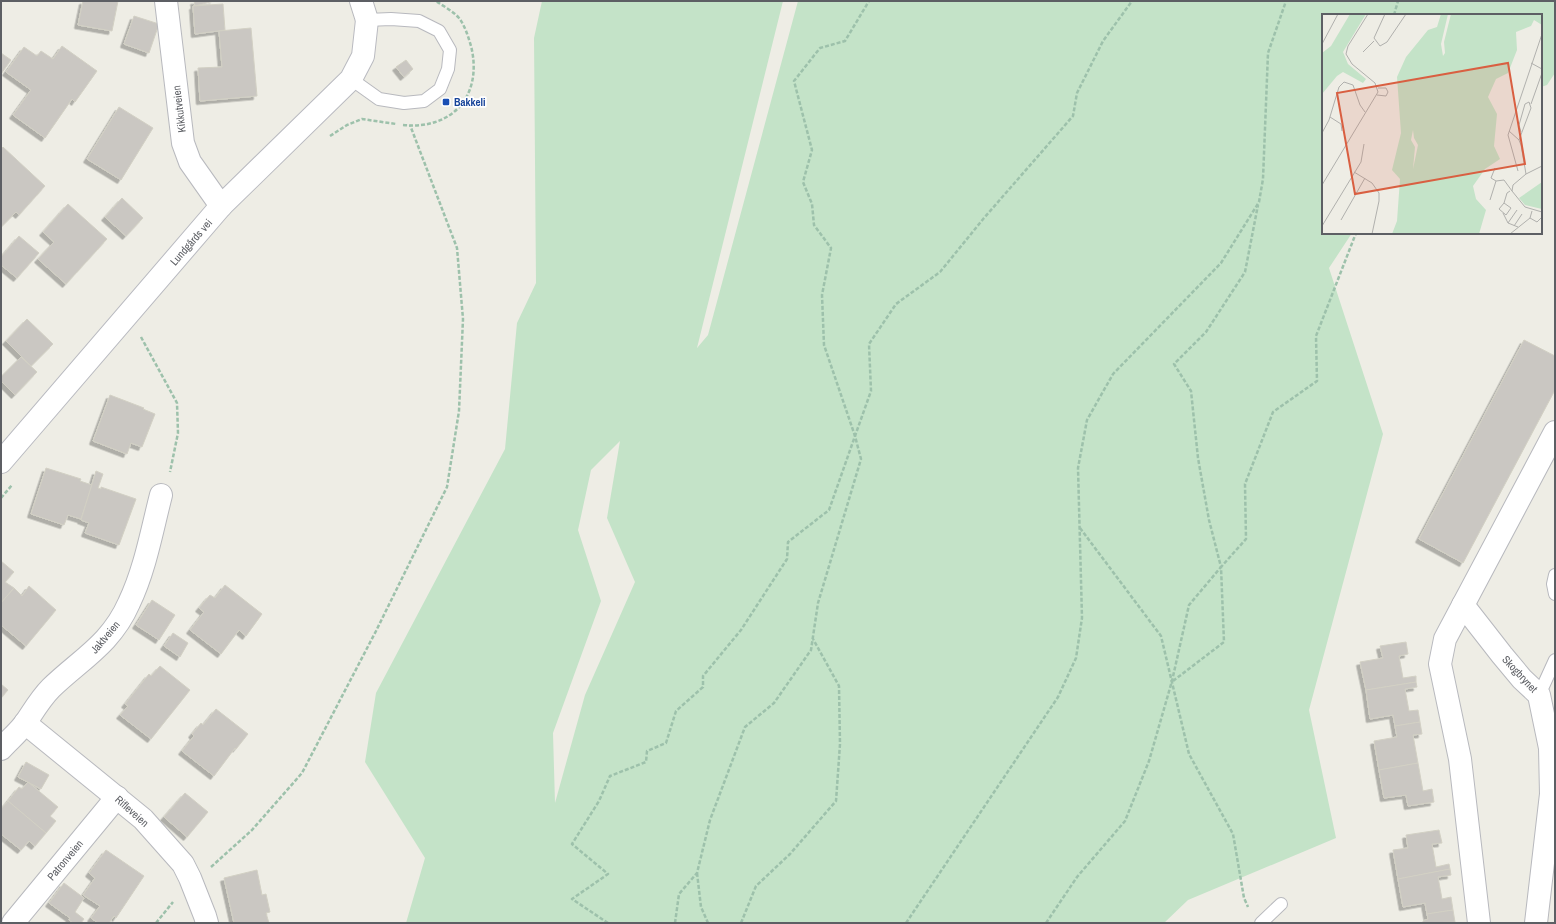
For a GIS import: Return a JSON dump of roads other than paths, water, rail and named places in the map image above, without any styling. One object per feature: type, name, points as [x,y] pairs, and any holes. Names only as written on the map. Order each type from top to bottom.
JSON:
[{"type":"street","name":"Kikkutveien","points":[[166,1],[183,143],[193,167],[221,206]]},
{"type":"street","name":"Lundgårds vei","points":[[1,462],[221,206],[351,79],[363,56],[364,11]]},
{"type":"street","points":[[1479,923],[1460,759],[1440,664],[1445,639],[1555,432]]},
{"type":"street","name":"Jaktveien","points":[[1,749],[25,723],[51,688],[103,643],[118,622],[129,604],[138,581],[161,495]]},
{"type":"street","name":"Skogbrynet","points":[[1463,605],[1522,679],[1539,695],[1553,768],[1549,819],[1536,923]]},
{"type":"street","name":"Rifleveien","points":[[25,723],[143,819],[183,864],[205,916],[206,923]]},
{"type":"street","name":"Patronveien","points":[[13,923],[117,797]]},
{"type":"lane","points":[[351,79],[380,99],[404,103],[417,102],[424,101],[440,89],[448,69],[450,50],[439,31],[419,21],[391,19],[364,11]]},
{"type":"lane","points":[[1555,575],[1553,584],[1555,594]]},
{"type":"lane","points":[[1539,695],[1555,660]]},
{"type":"lane","points":[[1261,923],[1281,904]]},
{"type":"place","name":"Bakkeli","points":[[446,102]]}]
